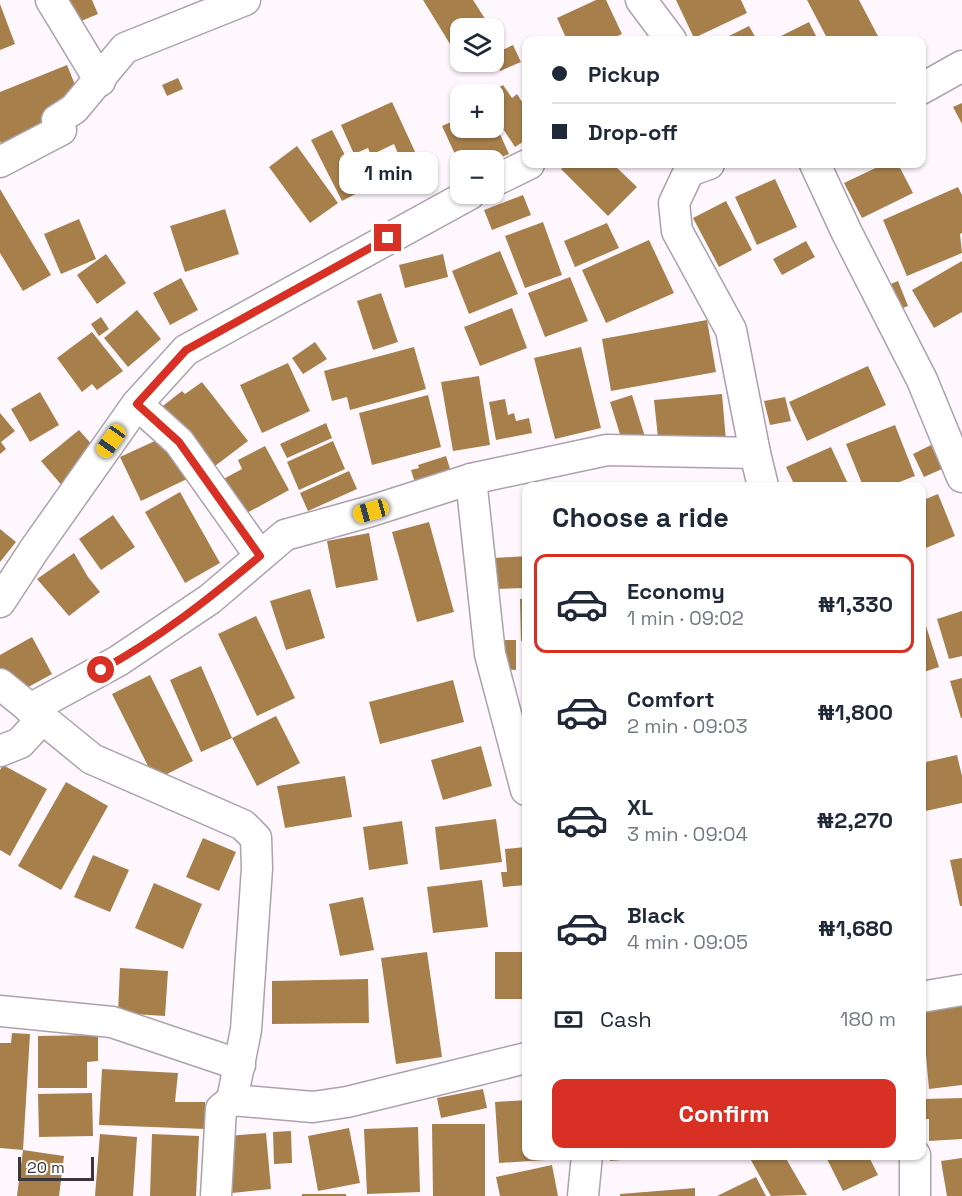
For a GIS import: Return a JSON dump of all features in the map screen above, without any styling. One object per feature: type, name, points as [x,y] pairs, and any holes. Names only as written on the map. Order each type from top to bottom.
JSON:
[{"type":"street","points":[[51,0],[100,81]]},
{"type":"street","points":[[0,162],[62,130],[57,120],[74,109],[100,81],[125,48],[206,7],[245,0]]},
{"type":"street","points":[[641,0],[668,36]]},
{"type":"street","points":[[926,86],[962,66]]},
{"type":"street","points":[[504,176],[522,167]]},
{"type":"street","points":[[688,168],[674,203],[677,231],[731,330],[754,453],[762,482]]},
{"type":"street","points":[[817,168],[847,233],[922,380],[962,477]]},
{"type":"street","points":[[0,602],[137,404],[186,350],[452,204]]},
{"type":"street","points":[[137,404],[179,442],[260,556]]},
{"type":"street","points":[[0,751],[20,743],[36,713],[210,599],[285,535],[371,511],[471,479],[607,450],[754,453]]},
{"type":"street","points":[[471,479],[490,654],[522,775]]},
{"type":"street","points":[[0,684],[92,759],[243,825],[256,838],[257,868],[246,1030],[232,1100],[221,1109],[216,1196]]},
{"type":"street","points":[[926,997],[962,990]]},
{"type":"street","points":[[0,1011],[112,1022],[240,1065]]},
{"type":"street","points":[[232,1100],[313,1107],[347,1102],[522,1059]]},
{"type":"street","points":[[583,1196],[587,1160]]},
{"type":"street","points":[[915,1160],[915,1196]]},
{"type":"building","points":[[55,0],[92,0],[98,14],[67,27]]},
{"type":"building","points":[[423,0],[473,0],[485,18],[450,18],[450,44]]},
{"type":"building","points":[[596,0],[606,0],[622,34],[618,36],[565,36],[557,18]]},
{"type":"building","points":[[676,0],[741,0],[747,13],[698,36],[693,36]]},
{"type":"building","points":[[807,0],[859,0],[878,36],[826,36]]},
{"type":"building","points":[[0,4],[15,44],[0,50]]},
{"type":"building","points":[[809,22],[816,36],[781,36]]},
{"type":"building","points":[[749,26],[755,36],[729,36]]},
{"type":"building","points":[[513,45],[521,62],[504,69],[504,49]]},
{"type":"building","points":[[67,65],[80,97],[44,112],[51,129],[3,149],[0,141],[0,92]]},
{"type":"building","points":[[178,78],[183,89],[167,96],[162,85]]},
{"type":"building","points":[[504,86],[512,98],[517,94],[522,102],[522,143],[515,147],[504,130]]},
{"type":"building","points":[[392,102],[417,156],[402,163],[394,144],[371,155],[368,148],[354,154],[341,125]]},
{"type":"building","points":[[962,103],[962,124],[953,107]]},
{"type":"building","points":[[450,122],[450,138],[502,138],[509,154],[504,156],[504,150],[453,150],[442,126]]},
{"type":"building","points":[[332,130],[363,190],[342,201],[311,140]]},
{"type":"building","points":[[297,146],[338,203],[310,223],[269,167]]},
{"type":"building","points":[[617,168],[637,187],[608,216],[561,169]]},
{"type":"building","points":[[876,168],[900,168],[913,193],[862,218],[844,183]]},
{"type":"building","points":[[775,179],[797,227],[757,245],[735,197]]},
{"type":"building","points":[[958,187],[962,195],[962,233],[960,234],[962,253],[907,276],[883,220]]},
{"type":"building","points":[[0,189],[51,275],[23,291],[0,253]]},
{"type":"building","points":[[523,195],[531,215],[492,230],[484,210]]},
{"type":"building","points":[[726,201],[752,250],[719,267],[693,218]]},
{"type":"building","points":[[225,209],[239,254],[185,272],[170,226]]},
{"type":"building","points":[[79,219],[96,259],[61,274],[44,234]]},
{"type":"building","points":[[543,222],[562,275],[525,288],[505,236]]},
{"type":"building","points":[[607,223],[619,248],[575,267],[564,241]]},
{"type":"building","points":[[649,240],[674,293],[606,323],[582,270]]},
{"type":"building","points":[[806,241],[815,257],[782,275],[773,259]]},
{"type":"building","points":[[500,251],[518,294],[469,314],[452,271]]},
{"type":"building","points":[[106,254],[126,283],[97,304],[77,275]]},
{"type":"building","points":[[443,254],[448,277],[405,288],[399,265]]},
{"type":"building","points":[[962,261],[962,312],[934,328],[912,290]]},
{"type":"building","points":[[570,277],[588,321],[545,337],[528,293]]},
{"type":"building","points":[[181,278],[198,310],[170,325],[153,293]]},
{"type":"building","points":[[898,281],[908,306],[890,313],[880,288]]},
{"type":"building","points":[[381,293],[398,342],[373,350],[357,301]]},
{"type":"building","points":[[512,308],[527,348],[480,366],[464,327]]},
{"type":"building","points":[[137,310],[161,339],[128,367],[104,338]]},
{"type":"building","points":[[101,317],[109,329],[99,336],[91,324]]},
{"type":"building","points":[[707,320],[716,372],[611,391],[602,339]]},
{"type":"building","points":[[92,332],[123,371],[97,390],[92,384],[82,392],[57,358]]},
{"type":"building","points":[[315,342],[327,359],[303,374],[292,358]]},
{"type":"building","points":[[414,347],[426,389],[350,410],[347,397],[332,401],[324,371]]},
{"type":"building","points":[[581,347],[601,428],[555,439],[534,358]]},
{"type":"building","points":[[288,363],[310,411],[262,433],[240,385]]},
{"type":"building","points":[[868,366],[886,405],[807,441],[789,402]]},
{"type":"building","points":[[479,376],[490,445],[453,451],[441,382]]},
{"type":"building","points":[[202,382],[248,441],[207,472],[159,409],[182,391],[185,394]]},
{"type":"building","points":[[40,392],[59,425],[30,442],[11,409]]},
{"type":"building","points":[[722,394],[726,441],[659,447],[654,400]]},
{"type":"building","points":[[428,395],[441,447],[372,465],[359,413]]},
{"type":"building","points":[[632,395],[646,440],[624,447],[610,402]]},
{"type":"building","points":[[785,397],[791,421],[770,425],[764,401]]},
{"type":"building","points":[[505,399],[508,415],[514,413],[516,421],[529,418],[532,433],[496,440],[489,402]]},
{"type":"building","points":[[0,413],[15,431],[1,442],[6,449],[0,454]]},
{"type":"building","points":[[326,423],[332,438],[287,458],[280,444]]},
{"type":"building","points":[[895,425],[915,476],[899,482],[861,482],[846,444]]},
{"type":"building","points":[[79,430],[94,447],[64,488],[41,461]]},
{"type":"building","points":[[168,435],[189,478],[141,501],[120,457]]},
{"type":"building","points":[[333,441],[345,469],[299,490],[287,462]]},
{"type":"building","points":[[931,445],[942,469],[924,477],[913,454]]},
{"type":"building","points":[[265,446],[289,490],[236,519],[216,483],[242,469],[238,460]]},
{"type":"building","points":[[831,447],[847,482],[793,482],[786,467]]},
{"type":"building","points":[[446,456],[452,475],[416,486],[411,470],[419,468],[418,465]]},
{"type":"building","points":[[349,471],[357,489],[308,511],[300,493]]},
{"type":"building","points":[[180,492],[220,563],[185,583],[145,512]]},
{"type":"building","points":[[938,494],[955,536],[926,548],[926,499]]},
{"type":"building","points":[[113,515],[135,547],[101,570],[79,539]]},
{"type":"building","points":[[429,522],[454,612],[417,622],[392,532]]},
{"type":"building","points":[[0,529],[16,542],[0,562]]},
{"type":"building","points":[[369,533],[378,580],[336,588],[327,541]]},
{"type":"building","points":[[74,553],[100,592],[69,616],[37,579]]},
{"type":"building","points":[[522,556],[522,588],[496,589],[494,558]]},
{"type":"building","points":[[310,589],[325,638],[286,650],[270,601]]},
{"type":"building","points":[[520,599],[522,599],[522,641],[521,641]]},
{"type":"building","points":[[962,611],[962,656],[949,659],[937,619]]},
{"type":"building","points":[[256,616],[295,698],[257,716],[218,634]]},
{"type":"building","points":[[926,626],[939,667],[926,671]]},
{"type":"building","points":[[32,637],[52,674],[12,696],[0,675],[0,655]]},
{"type":"building","points":[[500,640],[516,640],[516,670],[499,669]]},
{"type":"building","points":[[201,666],[232,738],[201,752],[170,680]]},
{"type":"building","points":[[150,675],[193,761],[155,780],[112,694]]},
{"type":"building","points":[[962,678],[962,718],[961,718],[950,681]]},
{"type":"building","points":[[453,680],[464,722],[380,744],[369,702]]},
{"type":"building","points":[[276,716],[300,763],[257,786],[232,738]]},
{"type":"building","points":[[481,746],[492,786],[443,800],[431,760]]},
{"type":"building","points":[[957,755],[962,776],[962,803],[926,811],[926,762]]},
{"type":"building","points":[[3,765],[47,789],[10,856],[0,850],[0,770]]},
{"type":"building","points":[[345,776],[352,817],[285,828],[277,786]]},
{"type":"building","points":[[66,782],[108,806],[61,890],[18,866]]},
{"type":"building","points":[[496,819],[502,862],[440,870],[435,827]]},
{"type":"building","points":[[402,821],[408,864],[369,870],[363,827]]},
{"type":"building","points":[[203,838],[236,852],[219,891],[186,877]]},
{"type":"building","points":[[522,847],[522,885],[503,887],[501,872],[507,872],[505,849]]},
{"type":"building","points":[[93,855],[129,870],[110,912],[74,897]]},
{"type":"building","points":[[962,858],[962,906],[960,906],[950,860]]},
{"type":"building","points":[[482,880],[488,927],[433,933],[427,887]]},
{"type":"building","points":[[154,883],[202,904],[183,949],[135,928]]},
{"type":"building","points":[[363,897],[374,950],[340,956],[329,904]]},
{"type":"building","points":[[427,952],[442,1057],[396,1064],[381,958]]},
{"type":"building","points":[[495,952],[522,952],[522,999],[495,999]]},
{"type":"building","points":[[120,968],[168,971],[165,1016],[118,1013]]},
{"type":"building","points":[[368,979],[369,1023],[272,1024],[272,981]]},
{"type":"building","points":[[962,1005],[962,1085],[929,1089],[926,1010]]},
{"type":"building","points":[[12,1033],[30,1034],[23,1150],[0,1148],[0,1043],[11,1043]]},
{"type":"building","points":[[98,1035],[98,1061],[87,1062],[87,1088],[38,1088],[38,1036]]},
{"type":"building","points":[[102,1069],[178,1073],[175,1102],[205,1102],[205,1129],[99,1125]]},
{"type":"building","points":[[483,1089],[487,1108],[441,1118],[437,1098]]},
{"type":"building","points":[[92,1093],[93,1136],[39,1137],[38,1094]]},
{"type":"building","points":[[962,1098],[962,1139],[929,1141],[926,1099]]},
{"type":"building","points":[[522,1100],[522,1160],[545,1160],[499,1163],[495,1102]]},
{"type":"building","points":[[432,1124],[485,1124],[485,1196],[433,1196]]},
{"type":"building","points":[[418,1127],[420,1192],[367,1194],[364,1129]]},
{"type":"building","points":[[349,1128],[360,1183],[318,1191],[308,1136]]},
{"type":"building","points":[[291,1131],[292,1163],[274,1164],[273,1132]]},
{"type":"building","points":[[266,1133],[271,1189],[232,1193],[227,1136]]},
{"type":"building","points":[[100,1134],[137,1137],[133,1196],[95,1196]]},
{"type":"building","points":[[152,1134],[199,1136],[196,1196],[150,1196]]},
{"type":"building","points":[[23,1150],[64,1156],[59,1196],[17,1196]]},
{"type":"building","points":[[962,1158],[962,1196],[947,1196],[941,1161]]},
{"type":"building","points":[[751,1160],[787,1160],[807,1195],[771,1196]]},
{"type":"building","points":[[828,1160],[870,1160],[878,1175],[843,1191]]},
{"type":"building","points":[[552,1165],[558,1196],[500,1196],[496,1177]]},
{"type":"building","points":[[756,1177],[766,1196],[717,1196]]},
{"type":"building","points":[[695,1188],[695,1196],[620,1196],[620,1194]]},
{"type":"building","points":[[302,1194],[346,1194],[346,1196],[302,1196]]},
{"type":"route","points":[[101,670],[210,599],[260,556],[179,442],[137,404],[186,350],[388,238]]}]
